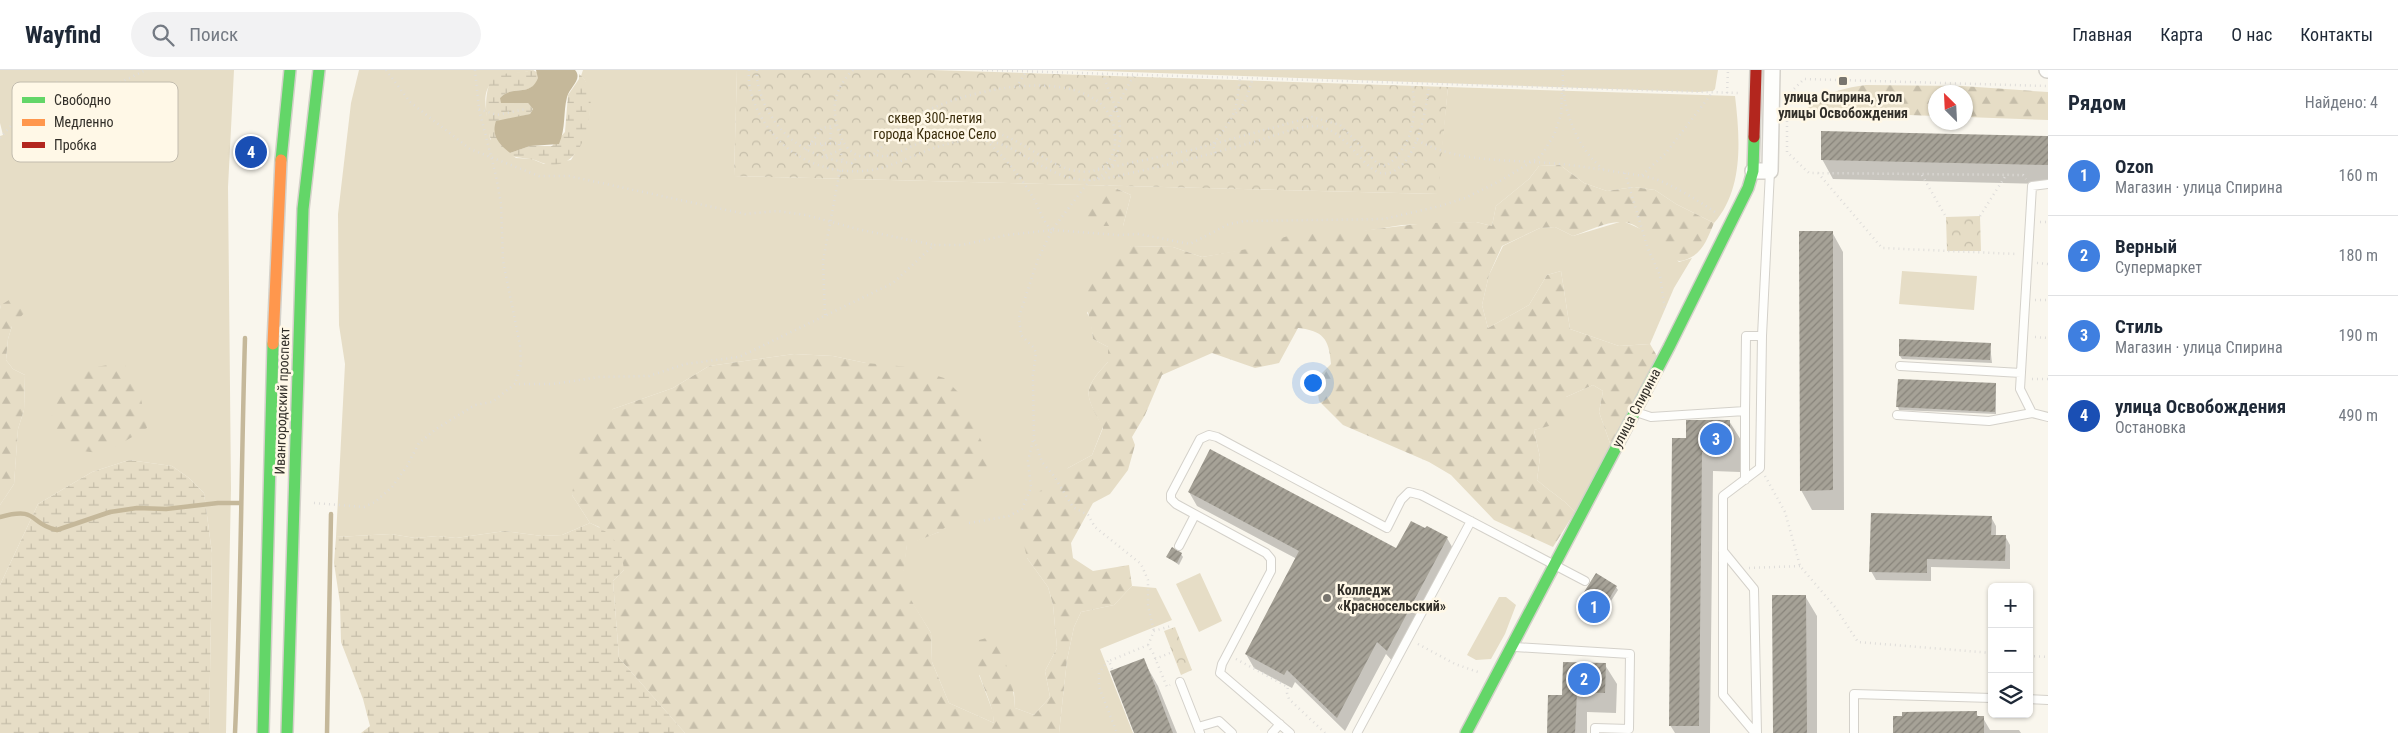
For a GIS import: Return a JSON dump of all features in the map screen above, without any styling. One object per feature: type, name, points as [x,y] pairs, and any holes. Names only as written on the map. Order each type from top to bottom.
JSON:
[{"type":"main road","name":"Ивангородский проспект","points":[[263,733],[276,273],[282,150],[290,70]]},
{"type":"main road","name":"Ивангородский проспект","points":[[287,733],[303,209],[314,128],[319,70]]},
{"type":"main road","name":"улица Спирина","points":[[1466,733],[1731,225],[1748,188],[1752,170],[1756,70]]},
{"type":"street","points":[[1752,170],[1770,171],[1772,70]]},
{"type":"lane","points":[[1756,733],[1723,695],[1723,496],[1760,468],[1762,336],[1770,171]]},
{"type":"lane","points":[[2032,413],[2020,389],[2032,186],[2048,184]]},
{"type":"lane","points":[[1745,480],[1746,336],[1762,336]]},
{"type":"lane","points":[[1900,366],[2021,376]]},
{"type":"lane","points":[[1634,411],[1651,416],[1745,411]]},
{"type":"lane","points":[[1898,415],[1989,421],[2032,413],[2048,417]]},
{"type":"lane","points":[[1290,733],[1220,673],[1227,655],[1271,571],[1271,560],[1266,553],[1176,504],[1171,499],[1171,494],[1200,439],[1209,435],[1217,437],[1387,528],[1401,500],[1409,492],[1421,495],[1585,581]]},
{"type":"lane","points":[[1179,546],[1196,515]]},
{"type":"lane","points":[[1357,733],[1471,521]]},
{"type":"lane","points":[[1723,551],[1754,588],[1756,733]]},
{"type":"lane","points":[[1511,647],[1630,654],[1630,729],[1595,728],[1595,733]]},
{"type":"lane","points":[[1180,682],[1199,730],[1219,721],[1232,733]]},
{"type":"lane","points":[[1854,733],[1854,694],[1988,698]]},
{"type":"lane","points":[[2033,699],[2048,700]]},
{"type":"lane","points":[[1272,733],[1280,724]]},
{"type":"path","points":[[121,82],[146,70]]},
{"type":"path","points":[[386,70],[410,102],[470,149],[539,176],[569,176],[745,214],[777,211],[806,215],[829,222],[934,245],[962,245],[1007,235],[1052,230],[1139,234],[1190,244],[1229,224],[1244,221],[1384,219],[1440,206],[1466,198],[1541,156],[1554,135],[1561,115],[1563,70]]},
{"type":"path","points":[[312,502],[364,507],[376,502],[392,487],[407,466],[419,443],[475,405],[492,402],[515,384],[521,364],[520,345],[503,261],[501,204],[493,158],[479,109],[475,70]]},
{"type":"path","points":[[749,70],[751,94],[762,118],[781,143],[797,155],[817,165],[840,170],[871,170],[936,146],[962,141],[986,140],[1006,146],[1056,174],[1078,180],[1090,180],[1125,174],[1215,153],[1312,126],[1338,134],[1374,171],[1386,173],[1398,167],[1417,140],[1425,119],[1429,85]]},
{"type":"path","points":[[757,70],[760,92],[769,113],[783,132],[804,149],[843,162],[852,163]]},
{"type":"path","points":[[853,70],[846,76],[838,92],[835,109],[838,131],[844,143],[859,156]]},
{"type":"path","points":[[982,70],[1741,93]]},
{"type":"path","points":[[1727,93],[1728,70]]},
{"type":"path","points":[[1019,83],[1026,72]]},
{"type":"path","points":[[969,523],[1009,516],[1022,509],[1031,488],[1028,462],[1034,439],[1033,375],[1036,353],[1034,348],[1021,335],[1019,317],[1038,258],[1052,230],[1090,180],[1106,174],[1117,155],[1120,124],[1116,108],[1102,74]]},
{"type":"path","points":[[1111,116],[1134,75]]},
{"type":"path","points":[[1234,116],[1240,78]]},
{"type":"path","points":[[1215,153],[1213,144],[1245,102],[1253,78]]},
{"type":"path","points":[[2032,186],[2022,175],[1809,173],[1787,152],[1788,94],[1804,79],[2048,86]]},
{"type":"path","points":[[873,155],[897,130],[925,111],[996,87],[1019,83],[1057,84],[1074,87],[1093,96],[1111,116],[1115,130],[1114,149],[1107,164],[1094,171]]},
{"type":"path","points":[[1386,173],[1386,166],[1405,145],[1413,129],[1415,110],[1412,84]]},
{"type":"path","points":[[1562,88],[1582,148],[1591,160],[1604,170]]},
{"type":"path","points":[[1642,175],[1665,154],[1712,93]]},
{"type":"path","points":[[479,109],[497,115],[526,110]]},
{"type":"path","points":[[762,118],[769,113]]},
{"type":"path","points":[[852,171],[852,163],[859,156],[873,155],[886,157],[934,138],[960,132],[987,131],[1008,137],[1061,166],[1080,172],[1094,171],[1213,144],[1286,123],[1312,118],[1330,121],[1344,128],[1378,164],[1386,166]]},
{"type":"path","points":[[1286,123],[1289,132]]},
{"type":"path","points":[[0,138],[12,125]]},
{"type":"path","points":[[797,155],[810,144],[822,128],[837,125]]},
{"type":"path","points":[[830,144],[831,126]]},
{"type":"path","points":[[1338,134],[1344,128]]},
{"type":"path","points":[[1413,129],[1420,132]]},
{"type":"path","points":[[897,130],[922,142]]},
{"type":"path","points":[[830,139],[838,131]]},
{"type":"path","points":[[987,131],[986,140],[1017,173],[1032,195],[1044,223],[1052,230]]},
{"type":"path","points":[[934,138],[936,146]]},
{"type":"path","points":[[1417,140],[1437,149],[1462,155],[1559,163],[1642,175],[1680,190],[1716,212],[1731,225]]},
{"type":"path","points":[[810,144],[844,143]]},
{"type":"path","points":[[839,144],[843,162]]},
{"type":"path","points":[[822,145],[827,157]]},
{"type":"path","points":[[827,157],[840,150]]},
{"type":"path","points":[[1030,160],[1035,153]]},
{"type":"path","points":[[886,157],[888,165]]},
{"type":"path","points":[[825,315],[823,261],[840,170]]},
{"type":"path","points":[[1078,180],[1080,172]]},
{"type":"path","points":[[1625,173],[1648,249],[1660,275],[1666,319]]},
{"type":"path","points":[[1818,173],[1882,248],[2028,254]]},
{"type":"path","points":[[1921,174],[1946,217]]},
{"type":"path","points":[[1980,216],[2006,175]]},
{"type":"path","points":[[515,384],[553,384],[600,378],[649,376],[685,364],[738,356],[893,283],[934,245]]},
{"type":"path","points":[[2021,376],[2048,379]]},
{"type":"path","points":[[1034,439],[1042,462],[1054,476],[1073,507],[1088,515],[1095,527],[1140,564],[1148,580],[1148,606],[1154,631],[1148,645],[1109,661],[1099,673],[1099,687],[1117,733]]},
{"type":"path","points":[[1760,468],[1784,512],[1800,566],[1835,607],[1858,642],[1988,653]]},
{"type":"path","points":[[1737,568],[1800,566]]},
{"type":"path","points":[[1154,631],[1171,626]]},
{"type":"path","points":[[1408,639],[1455,664],[1495,677]]},
{"type":"path","points":[[1148,645],[1156,659],[1167,687],[1171,685],[1174,693]]},
{"type":"path","points":[[1156,659],[1170,653]]},
{"type":"path","points":[[1227,655],[1288,687],[1287,693],[1289,698],[1325,733]]},
{"type":"path","points":[[2033,656],[2048,657]]},
{"type":"path","points":[[1109,661],[1112,669]]},
{"type":"green space","points":[[0,70],[234,70],[228,187],[231,488],[226,733],[209,733],[212,553],[204,493],[189,478],[172,466],[129,460],[92,472],[38,504],[0,585],[0,505],[14,484],[18,429],[24,410],[25,375],[13,369],[6,360],[8,339],[12,326],[1,305],[0,309],[0,136],[3,135],[0,123]]},
{"type":"green space","points":[[359,70],[533,70],[498,78],[487,91],[485,99],[486,109],[490,139],[516,158],[532,159],[544,164],[571,160],[584,136],[589,120],[589,102],[587,86],[581,76],[583,70],[737,70],[734,176],[1437,194],[1448,87],[1735,96],[1738,162],[1731,195],[1724,210],[1714,223],[1676,204],[1655,190],[1634,187],[1607,191],[1584,183],[1560,165],[1539,166],[1529,179],[1496,206],[1492,226],[1476,222],[1402,225],[1202,257],[1173,247],[1131,246],[1087,313],[1091,320],[1093,339],[1108,347],[1108,362],[1093,380],[1089,393],[1092,407],[1103,427],[1092,455],[1068,468],[1027,558],[1048,587],[1053,605],[1057,648],[1045,671],[1050,697],[1034,715],[1015,708],[1014,692],[979,675],[993,712],[994,723],[949,703],[932,662],[931,633],[901,585],[907,544],[939,532],[866,363],[833,356],[794,354],[709,366],[673,388],[613,409],[572,495],[590,523],[562,535],[542,536],[505,531],[456,538],[438,536],[415,538],[391,534],[336,537],[345,364],[339,325],[338,214],[351,103]],"holes":[[[1115,188],[1131,195],[1123,226]]]},
{"type":"green space","points":[[533,70],[538,73],[539,78],[531,88],[510,92],[500,98],[505,102],[528,103],[533,109],[530,114],[502,121],[510,153],[530,146],[552,146],[565,132],[568,95],[579,79],[579,74],[589,89],[589,119],[585,135],[573,156],[560,164],[549,165],[505,154],[497,150],[490,137],[486,115],[489,85],[493,79],[502,74]]},
{"type":"green space","name":"сквер 300-летия города Красное Село","points":[[737,70],[931,70],[1448,87],[1438,194],[734,176]]},
{"type":"green space","points":[[1073,70],[1718,70],[1715,89],[1713,91],[1698,92]]},
{"type":"green space","points":[[1866,85],[1928,86],[1928,116],[1804,111],[1825,96],[1847,88]]},
{"type":"green space","points":[[1973,87],[2048,92],[2048,120],[1973,117]]},
{"type":"green space","points":[[1560,165],[1584,183],[1607,191],[1634,187],[1655,190],[1676,204],[1714,223],[1700,250],[1685,260],[1677,261],[1662,251],[1640,229],[1632,224],[1622,222],[1604,225],[1573,236],[1555,227],[1540,228],[1502,246],[1489,275],[1482,305],[1488,328],[1529,305],[1547,275],[1561,271],[1570,329],[1619,346],[1650,344],[1657,356],[1611,446],[1599,412],[1603,391],[1593,385],[1566,397],[1573,413],[1564,422],[1534,430],[1540,457],[1537,480],[1567,503],[1575,512],[1553,547],[1494,520],[1451,475],[1429,462],[1343,425],[1319,401],[1316,379],[1331,364],[1329,348],[1323,337],[1319,334],[1307,329],[1298,328],[1279,363],[1255,368],[1212,353],[1162,375],[1145,415],[1132,437],[1135,445],[1128,470],[1110,494],[1093,503],[1071,543],[1073,558],[1093,571],[1129,565],[1132,586],[1114,605],[1081,612],[1074,627],[1067,660],[1059,733],[685,733],[619,658],[613,581],[624,570],[599,527],[590,523],[572,495],[581,436],[613,409],[673,388],[709,366],[794,354],[833,356],[866,363],[909,367],[944,378],[959,393],[994,468],[961,501],[962,515],[939,532],[907,545],[902,585],[931,633],[932,662],[949,703],[994,723],[979,673],[977,652],[979,640],[994,636],[1008,671],[1013,689],[1015,708],[1034,715],[1050,697],[1045,671],[1057,648],[1053,605],[1048,587],[1027,558],[1020,527],[1033,497],[1068,468],[1092,455],[1103,428],[1092,407],[1089,393],[1093,380],[1108,362],[1108,347],[1093,339],[1082,281],[1104,261],[1131,246],[1173,247],[1202,257],[1247,249],[1291,235],[1351,232],[1426,223],[1476,222],[1492,226],[1496,206],[1529,179],[1539,166]]},
{"type":"green space","points":[[1115,188],[1131,195],[1123,226],[1094,226],[1083,214],[1090,195]]},
{"type":"green space","points":[[1980,216],[1981,251],[1947,251],[1946,217]]},
{"type":"green space","points":[[1623,221],[1645,231],[1679,262],[1692,258],[1674,288],[1650,344],[1619,346],[1570,329],[1561,271],[1547,275],[1529,305],[1488,328],[1482,305],[1489,275],[1503,246],[1540,228],[1555,227],[1573,236]]},
{"type":"green space","points":[[1902,271],[1977,276],[1974,310],[1899,304]]},
{"type":"green space","points":[[20,293],[29,308],[12,326],[8,339],[6,360],[13,369],[25,375],[24,410],[18,429],[14,484],[0,505],[0,309],[1,305]]},
{"type":"green space","points":[[124,363],[140,394],[147,428],[122,443],[103,451],[83,451],[56,439],[52,409],[56,395],[72,370]]},
{"type":"green space","points":[[1593,385],[1603,391],[1599,412],[1611,446],[1575,512],[1567,503],[1537,480],[1540,457],[1534,430],[1547,426],[1566,397]]},
{"type":"green space","points":[[129,460],[172,466],[189,478],[204,493],[212,553],[209,733],[0,733],[0,585],[38,504],[92,472]]},
{"type":"green space","points":[[590,523],[611,536],[621,553],[623,561],[624,570],[613,581],[619,658],[685,733],[361,733],[370,726],[363,699],[341,642],[340,603],[334,563],[336,537],[391,534],[415,538],[438,536],[456,538],[505,531],[542,536],[562,535]]},
{"type":"green space","points":[[1200,573],[1222,621],[1199,632],[1176,584]]},
{"type":"green space","points":[[1132,586],[1156,588],[1172,620],[1100,649],[1133,733],[1059,733],[1067,660],[1074,627],[1081,612],[1114,605]]},
{"type":"green space","points":[[1499,597],[1506,597],[1516,605],[1505,634],[1491,659],[1476,660],[1467,655]]},
{"type":"green space","points":[[1175,627],[1192,670],[1181,675],[1164,631]]},
{"type":"shaded area","points":[[536,70],[575,70],[577,73],[577,80],[567,97],[561,138],[559,144],[530,146],[510,153],[502,146],[495,135],[496,121],[530,114],[533,109],[528,103],[501,103],[500,98],[510,92],[530,88],[538,78]]},
{"type":"building","points":[[1821,131],[2048,136],[2048,165],[1821,160]]},
{"type":"building","points":[[1799,231],[1833,231],[1833,490],[1800,491]]},
{"type":"building","points":[[1899,339],[1991,343],[1990,360],[1899,356]]},
{"type":"building","points":[[1898,379],[1996,383],[1995,412],[1896,407]]},
{"type":"building","points":[[1686,420],[1730,420],[1730,452],[1702,452],[1699,726],[1669,726],[1672,438],[1686,438]]},
{"type":"building","points":[[1210,449],[1396,548],[1411,521],[1425,528],[1427,526],[1448,537],[1387,651],[1377,642],[1337,718],[1287,670],[1284,675],[1245,654],[1299,551],[1188,492]]},
{"type":"building","points":[[1871,513],[1992,516],[1991,535],[2006,535],[2005,561],[1927,559],[1927,573],[1869,572]]},
{"type":"building","points":[[1172,547],[1182,553],[1177,563],[1166,557]]},
{"type":"building","points":[[1596,573],[1617,586],[1600,613],[1579,600]]},
{"type":"building","points":[[1772,595],[1806,595],[1807,733],[1773,733]]},
{"type":"building","points":[[1144,658],[1173,733],[1134,733],[1110,671]]},
{"type":"building","points":[[1563,662],[1606,663],[1605,693],[1577,692],[1575,733],[1547,733],[1548,695],[1562,695]]},
{"type":"building","points":[[1977,711],[1977,716],[1984,716],[1984,733],[1893,733],[1893,716],[1902,716],[1902,712]]},
{"type":"waterway","points":[[235,733],[245,338]]},
{"type":"waterway","points":[[0,517],[13,514],[28,515],[41,524],[57,530],[110,512],[137,508],[166,509],[218,503],[240,503]]},
{"type":"waterway","points":[[327,733],[331,514]]},
{"type":"traffic: fast","points":[[281,160],[290,70]]},
{"type":"traffic: fast","points":[[287,733],[303,209],[319,70]]},
{"type":"traffic: fast","points":[[1466,733],[1669,347],[1748,188],[1753,171],[1754,137]]},
{"type":"traffic: fast","points":[[263,733],[273,344]]},
{"type":"traffic: slow","points":[[273,344],[281,160]]},
{"type":"traffic: jam","points":[[1754,137],[1756,70]]},
{"type":"place","name":"улица Спирина, угол улицы Освобождения","points":[[1843,81]]},
{"type":"place","name":"улица Освобождения","points":[[251,152]]},
{"type":"place","name":"Стиль","points":[[1716,439]]},
{"type":"place","name":"Колледж «Красносельский»","points":[[1327,598]]},
{"type":"place","name":"Ozon","points":[[1594,607]]},
{"type":"place","name":"Верный","points":[[1584,679]]}]
